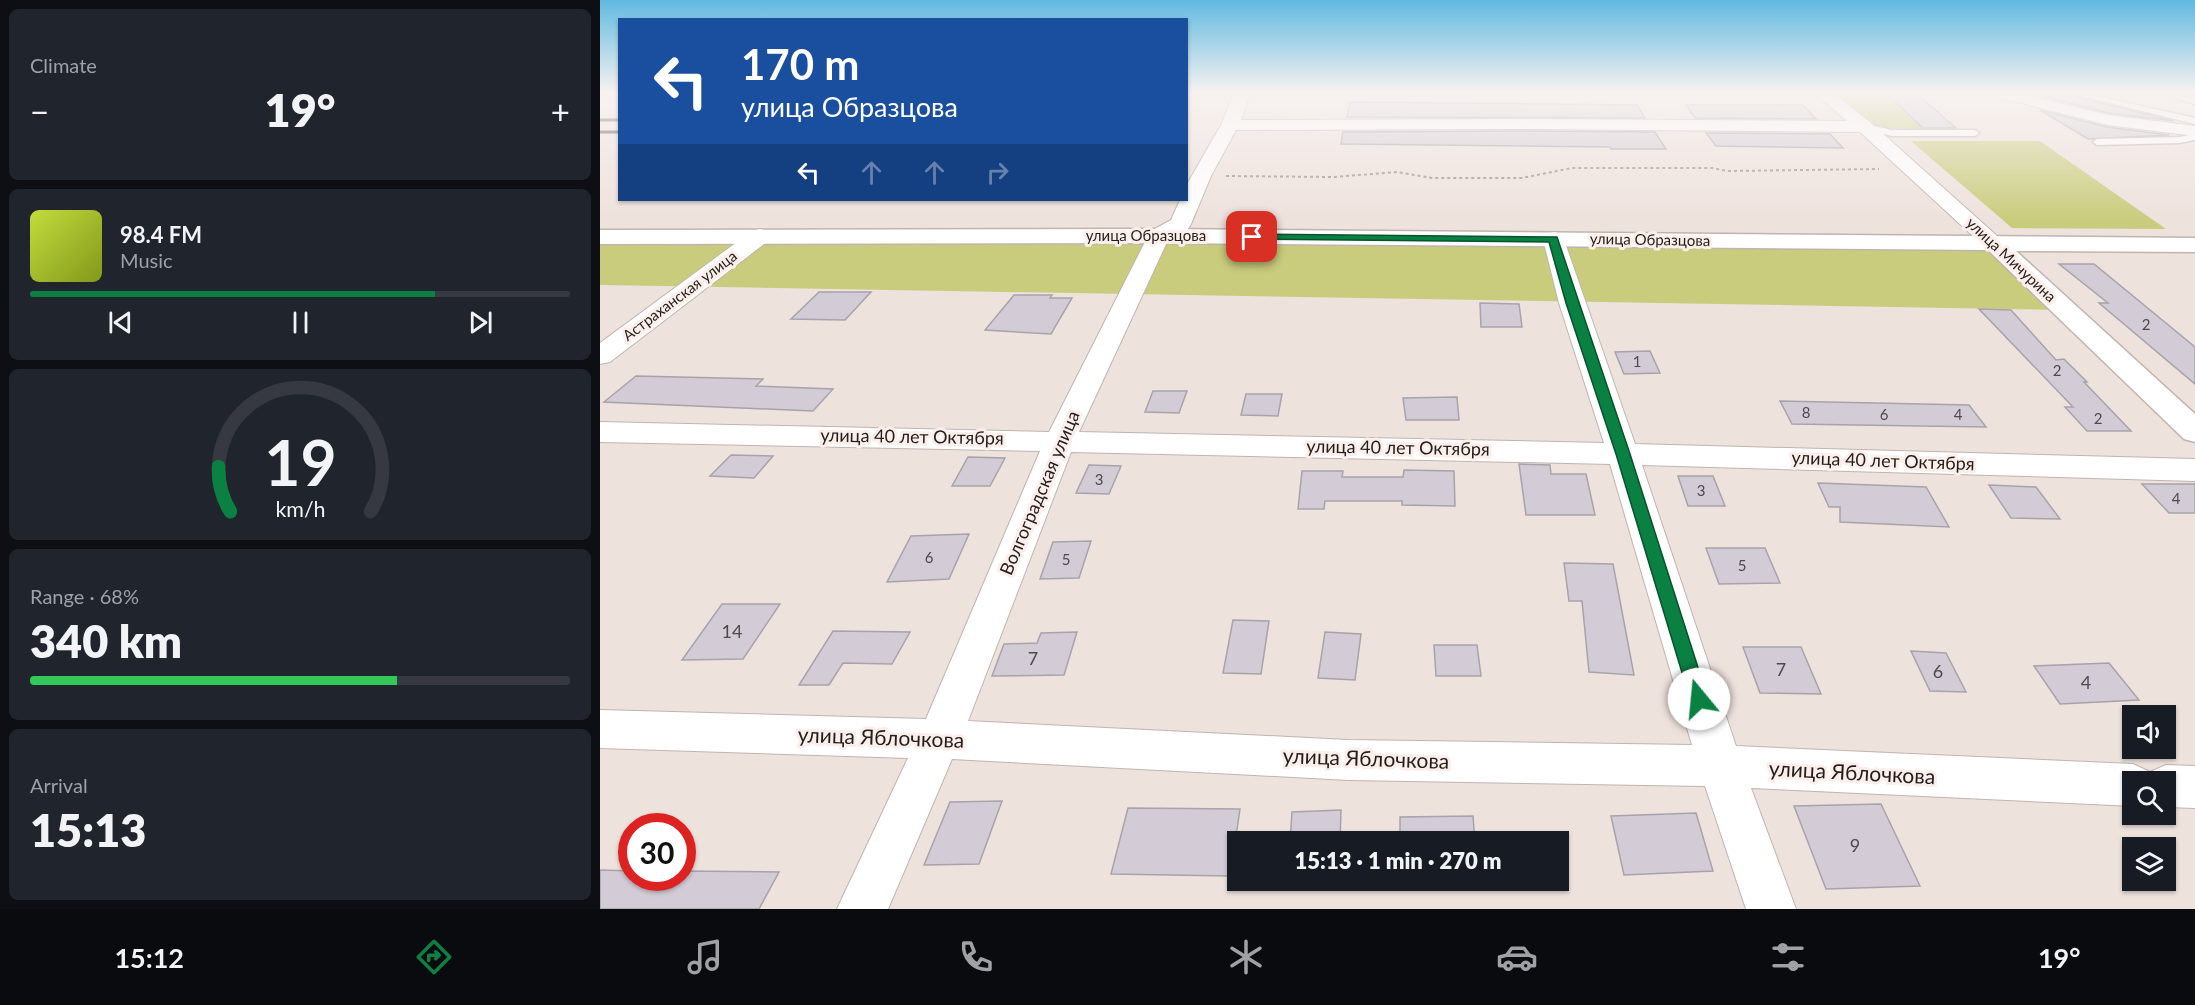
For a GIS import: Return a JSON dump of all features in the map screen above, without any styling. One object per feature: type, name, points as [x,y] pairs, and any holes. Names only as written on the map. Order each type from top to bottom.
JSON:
[{"type":"street","name":"Волгоградская улица","points":[[862,909],[939,739],[1060,440],[1160,236],[1180,224],[1201,176],[1224,135]]},
{"type":"street","name":"улица Мичурина","points":[[1874,135],[1995,244],[2195,432]]},
{"type":"street","name":"Астраханская улица","points":[[600,356],[760,236]]},
{"type":"street","name":"улица Образцова","points":[[600,237],[1160,236],[2195,245]]},
{"type":"street","points":[[1554,239],[1572,303],[1623,454],[1720,766],[1771,909]]},
{"type":"street","name":"улица 40 лет Октября","points":[[600,432],[1060,440],[2195,470]]},
{"type":"street","name":"улица Яблочкова","points":[[600,729],[939,739],[1348,760],[1720,766],[2122,784]]},
{"type":"street","points":[[2176,786],[2195,787]]},
{"type":"lane","points":[[2097,142],[2180,140],[2195,137]]},
{"type":"path","points":[[1201,176],[1334,177],[1397,172],[1432,178],[1522,178],[1572,168],[1712,168],[1727,171],[1912,169]]},
{"type":"green space","points":[[1911,141],[2040,141],[2166,229],[2012,228]]},
{"type":"green space","points":[[600,237],[1995,244],[2066,310],[600,285]]},
{"type":"building","points":[[1342,135],[1657,135],[1666,149],[1611,149],[1610,147],[1341,144]]},
{"type":"building","points":[[1708,135],[1831,135],[1843,148],[1716,146]]},
{"type":"building","points":[[2082,135],[2160,135],[2088,139]]},
{"type":"building","points":[[2059,264],[2094,264],[2195,347],[2195,384],[2099,303],[2108,303]]},
{"type":"building","points":[[819,292],[871,292],[845,320],[791,319]]},
{"type":"building","points":[[1014,295],[1052,295],[1050,298],[1072,298],[1051,334],[985,330]]},
{"type":"building","points":[[1480,303],[1519,304],[1522,327],[1481,327]]},
{"type":"building","points":[[1979,309],[2011,310],[2056,360],[2064,359],[2087,382],[2084,382],[2131,431],[2087,431],[2065,407],[2073,407]]},
{"type":"building","points":[[1650,351],[1660,373],[1624,374],[1615,352]]},
{"type":"building","points":[[636,376],[763,379],[756,386],[833,389],[813,411],[604,402]]},
{"type":"building","points":[[1153,391],[1187,391],[1179,413],[1145,412]]},
{"type":"building","points":[[1246,394],[1282,394],[1278,416],[1241,415]]},
{"type":"building","points":[[1457,397],[1459,420],[1406,420],[1403,398]]},
{"type":"building","points":[[1780,401],[1969,405],[1986,427],[1792,424]]},
{"type":"building","points":[[731,455],[773,456],[754,478],[710,476]]},
{"type":"building","points":[[968,457],[1005,458],[990,486],[952,486]]},
{"type":"building","points":[[1519,464],[1550,465],[1551,474],[1586,474],[1595,515],[1526,515]]},
{"type":"building","points":[[1089,465],[1121,466],[1109,494],[1076,493]]},
{"type":"building","points":[[1404,470],[1454,471],[1455,506],[1402,505],[1402,501],[1325,501],[1324,509],[1298,509],[1302,471],[1343,471],[1342,477],[1403,477]]},
{"type":"building","points":[[1678,476],[1713,476],[1725,506],[1688,506]]},
{"type":"building","points":[[1818,483],[1926,487],[1949,527],[1840,522],[1840,507],[1829,507]]},
{"type":"building","points":[[2142,484],[2195,484],[2195,513],[2169,513]]},
{"type":"building","points":[[1989,485],[2036,487],[2060,519],[2011,518]]},
{"type":"building","points":[[969,534],[949,579],[887,582],[911,536]]},
{"type":"building","points":[[1091,541],[1079,578],[1040,579],[1053,542]]},
{"type":"building","points":[[1706,548],[1765,548],[1780,583],[1719,584]]},
{"type":"building","points":[[1564,563],[1613,564],[1634,675],[1589,672],[1582,601],[1569,601]]},
{"type":"building","points":[[722,604],[780,604],[743,659],[682,660]]},
{"type":"building","points":[[1233,620],[1269,621],[1261,674],[1223,673]]},
{"type":"building","points":[[833,631],[910,632],[892,664],[843,663],[829,685],[799,685]]},
{"type":"building","points":[[1077,632],[1064,675],[992,676],[1004,644],[1037,643],[1041,633]]},
{"type":"building","points":[[1325,632],[1361,634],[1355,680],[1318,678]]},
{"type":"building","points":[[1434,645],[1477,645],[1481,676],[1436,676]]},
{"type":"building","points":[[1743,647],[1801,647],[1821,694],[1760,693]]},
{"type":"building","points":[[1911,651],[1946,653],[1966,692],[1930,691]]},
{"type":"building","points":[[2109,663],[2139,700],[2060,704],[2034,666]]},
{"type":"building","points":[[1002,801],[979,864],[924,865],[950,802]]},
{"type":"building","points":[[1881,804],[1920,886],[1826,889],[1794,806]]},
{"type":"building","points":[[1128,808],[1240,809],[1237,831],[1227,831],[1227,876],[1111,874]]},
{"type":"building","points":[[1341,810],[1340,831],[1291,831],[1292,812]]},
{"type":"building","points":[[1696,813],[1713,871],[1624,875],[1611,816]]},
{"type":"building","points":[[1473,816],[1474,831],[1400,831],[1400,817]]},
{"type":"building","points":[[600,870],[618,871],[618,891],[696,891],[696,871],[779,872],[759,909],[600,909]]},
{"type":"route","points":[[1252,237],[1554,239],[1572,303],[1623,454],[1699,699]]}]
